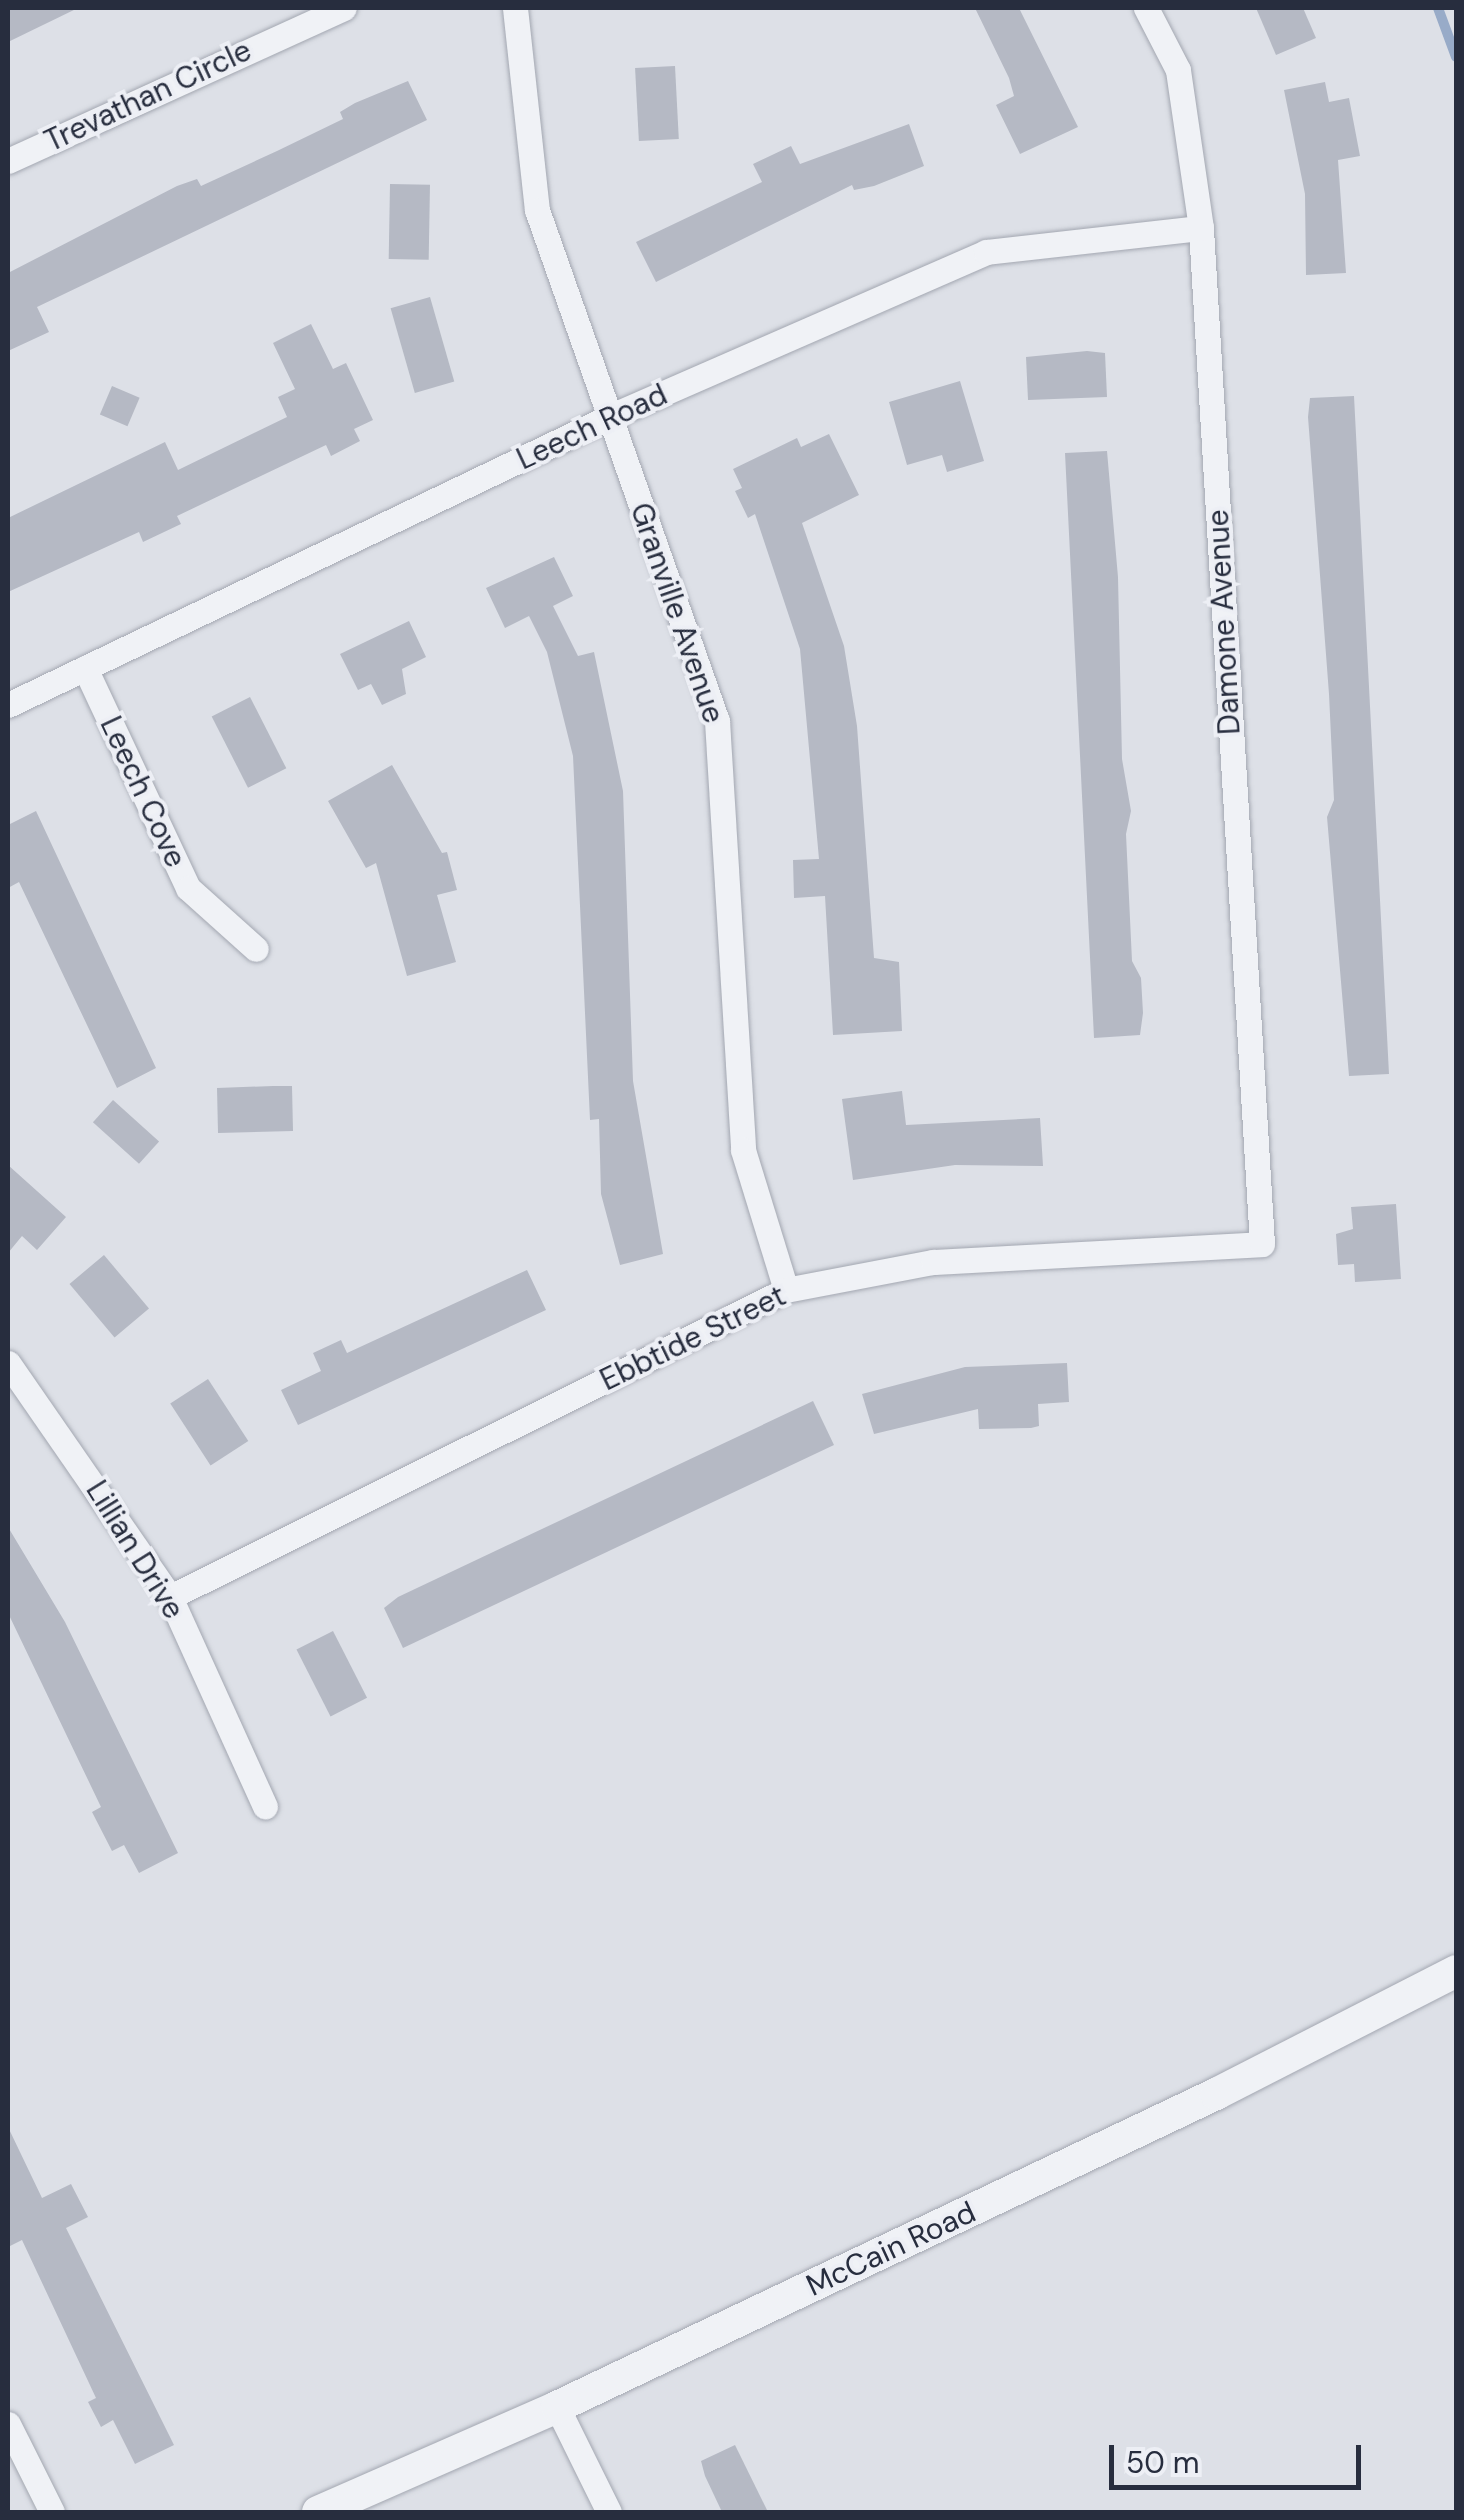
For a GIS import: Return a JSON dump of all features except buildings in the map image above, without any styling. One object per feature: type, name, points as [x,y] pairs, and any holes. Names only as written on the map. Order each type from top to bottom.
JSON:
[{"type":"street","name":"Trevathan Circle","points":[[8,161],[344,8]]},
{"type":"street","name":"Granville Avenue","points":[[515,8],[538,210],[717,721],[743,1150],[786,1290]]},
{"type":"street","name":"Damone Avenue","points":[[1146,8],[1178,70],[1200,228],[1262,1244]]},
{"type":"street","name":"Leech Road","points":[[8,705],[609,417],[986,252],[1200,228]]},
{"type":"street","name":"Leech Cove","points":[[85,668],[188,888],[256,949]]},
{"type":"street","name":"Ebbtide Street","points":[[170,1598],[786,1290],[934,1262],[1262,1244]]},
{"type":"street","name":"Lillian Drive","points":[[8,1362],[170,1598],[265,1806]]},
{"type":"street","name":"McCain Road","points":[[318,2512],[558,2407],[1216,2094],[1456,1971]]},
{"type":"street","points":[[558,2407],[609,2512]]},
{"type":"street","points":[[8,2424],[52,2512]]},
{"type":"waterway","points":[[1438,8],[1456,57]]}]
